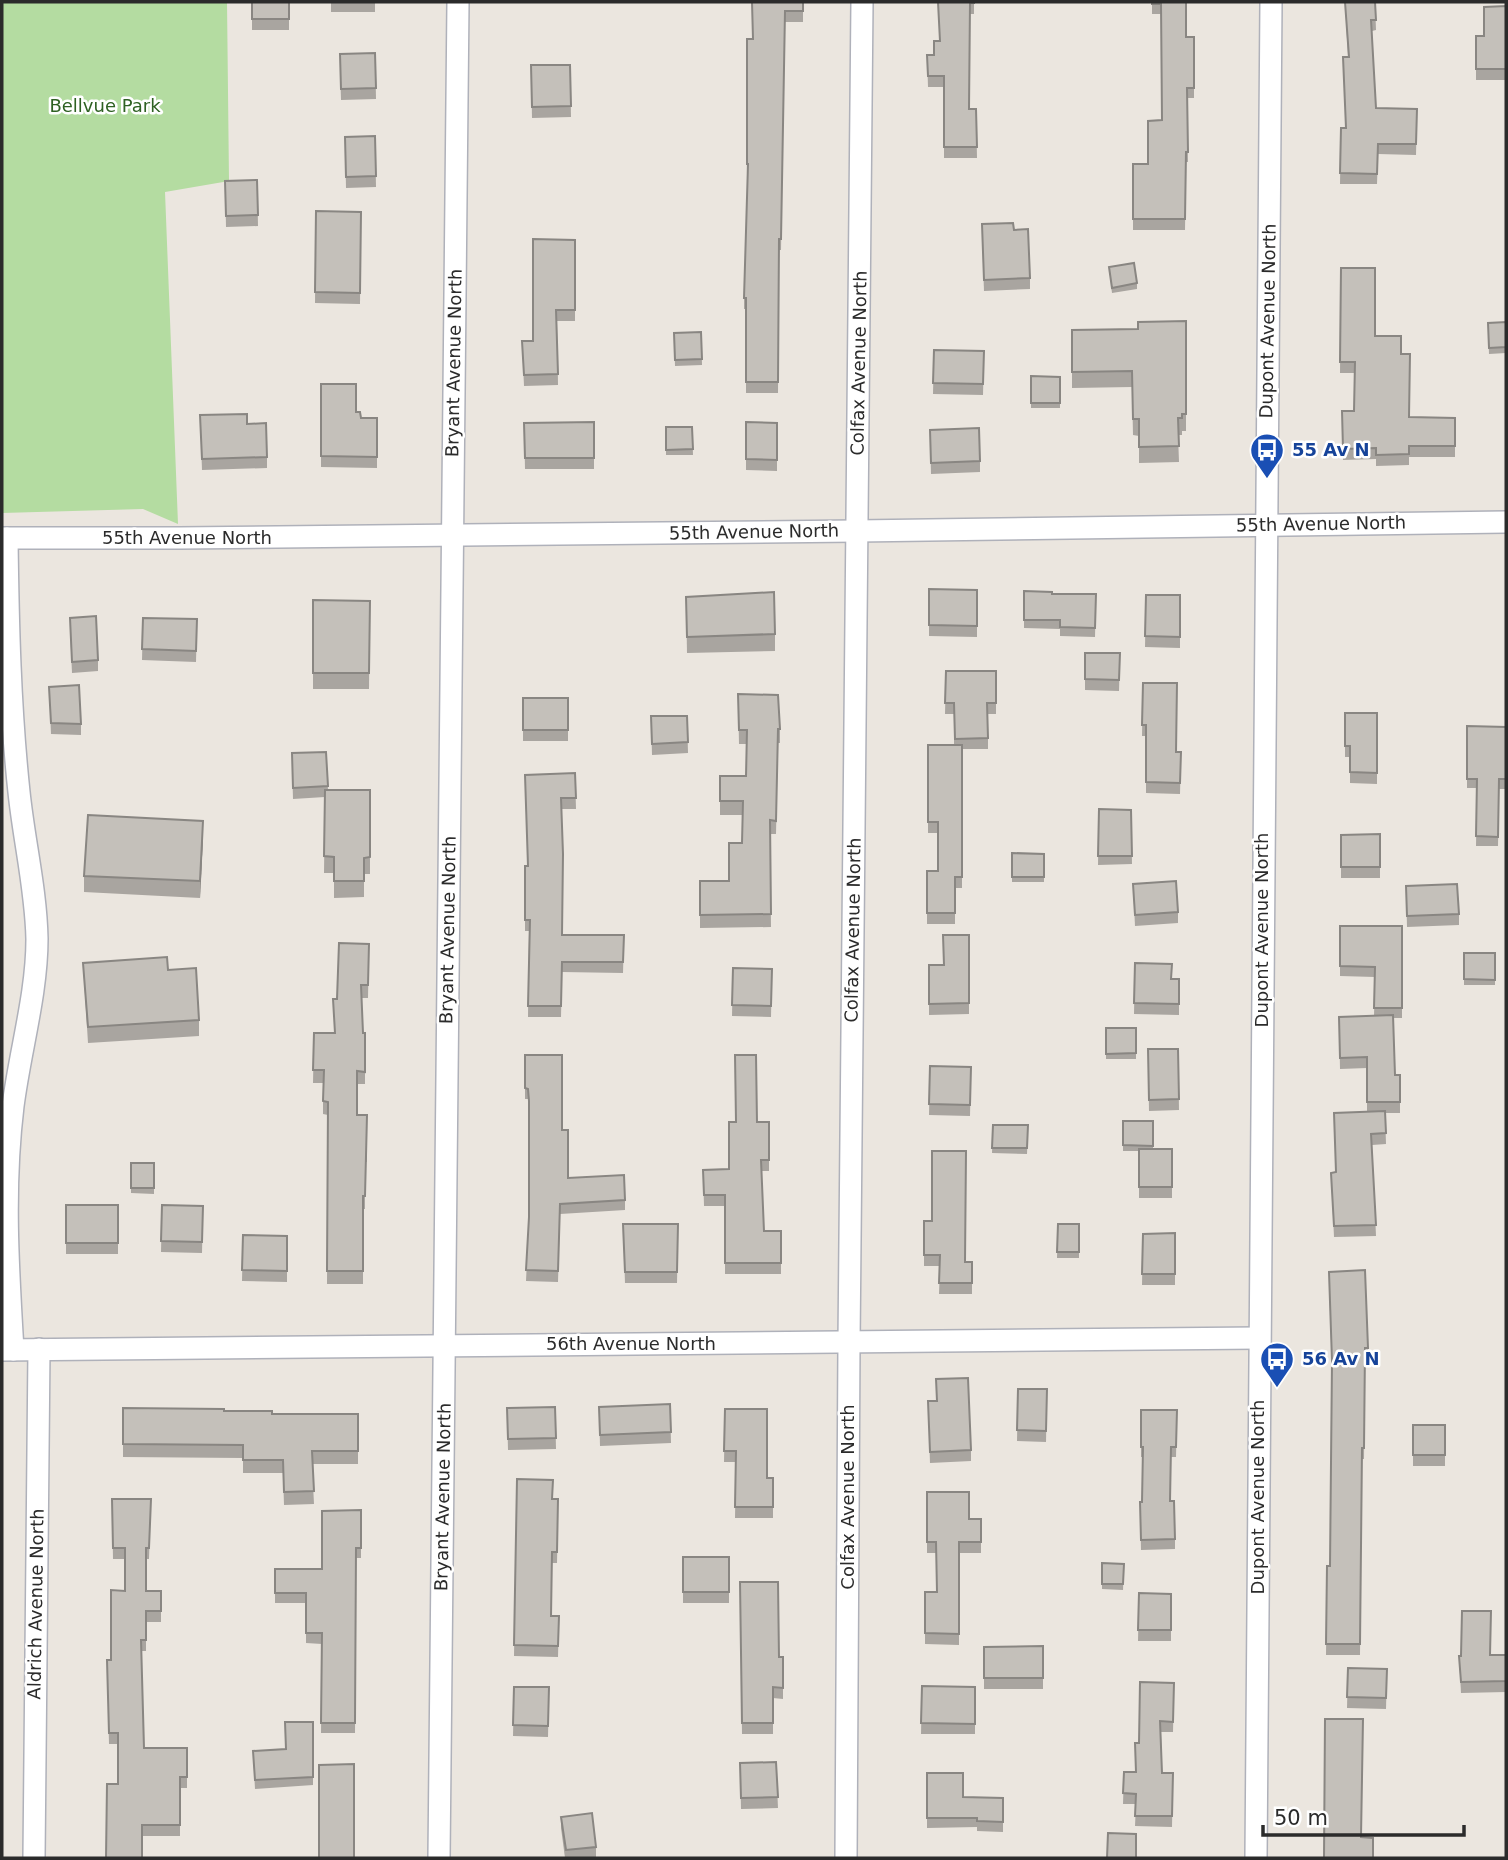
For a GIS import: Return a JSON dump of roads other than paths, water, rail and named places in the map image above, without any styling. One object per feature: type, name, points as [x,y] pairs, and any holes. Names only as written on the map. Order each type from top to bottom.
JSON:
[{"type":"street","name":"Bryant Avenue North","points":[[439,1858],[457,2]]},
{"type":"street","name":"Colfax Avenue North","points":[[846,1858],[862,2]]},
{"type":"street","name":"Dupont Avenue North","points":[[1256,1858],[1271,2]]},
{"type":"street","name":"55th Avenue North","points":[[4,538],[1506,522]]},
{"type":"street","points":[[4,538],[12,726],[35,904],[37,942],[34,981],[13,1105],[7,1171],[7,1350]]},
{"type":"street","name":"56th Avenue North","points":[[7,1350],[1259,1339]]},
{"type":"street","name":"Aldrich Avenue North","points":[[34,1858],[39,1349]]},
{"type":"place","name":"55 Av N","points":[[1267,480]]},
{"type":"place","name":"56 Av N","points":[[1277,1389]]},
{"type":"park label","name":"Bellvue Park","points":[[105,106]]}]
